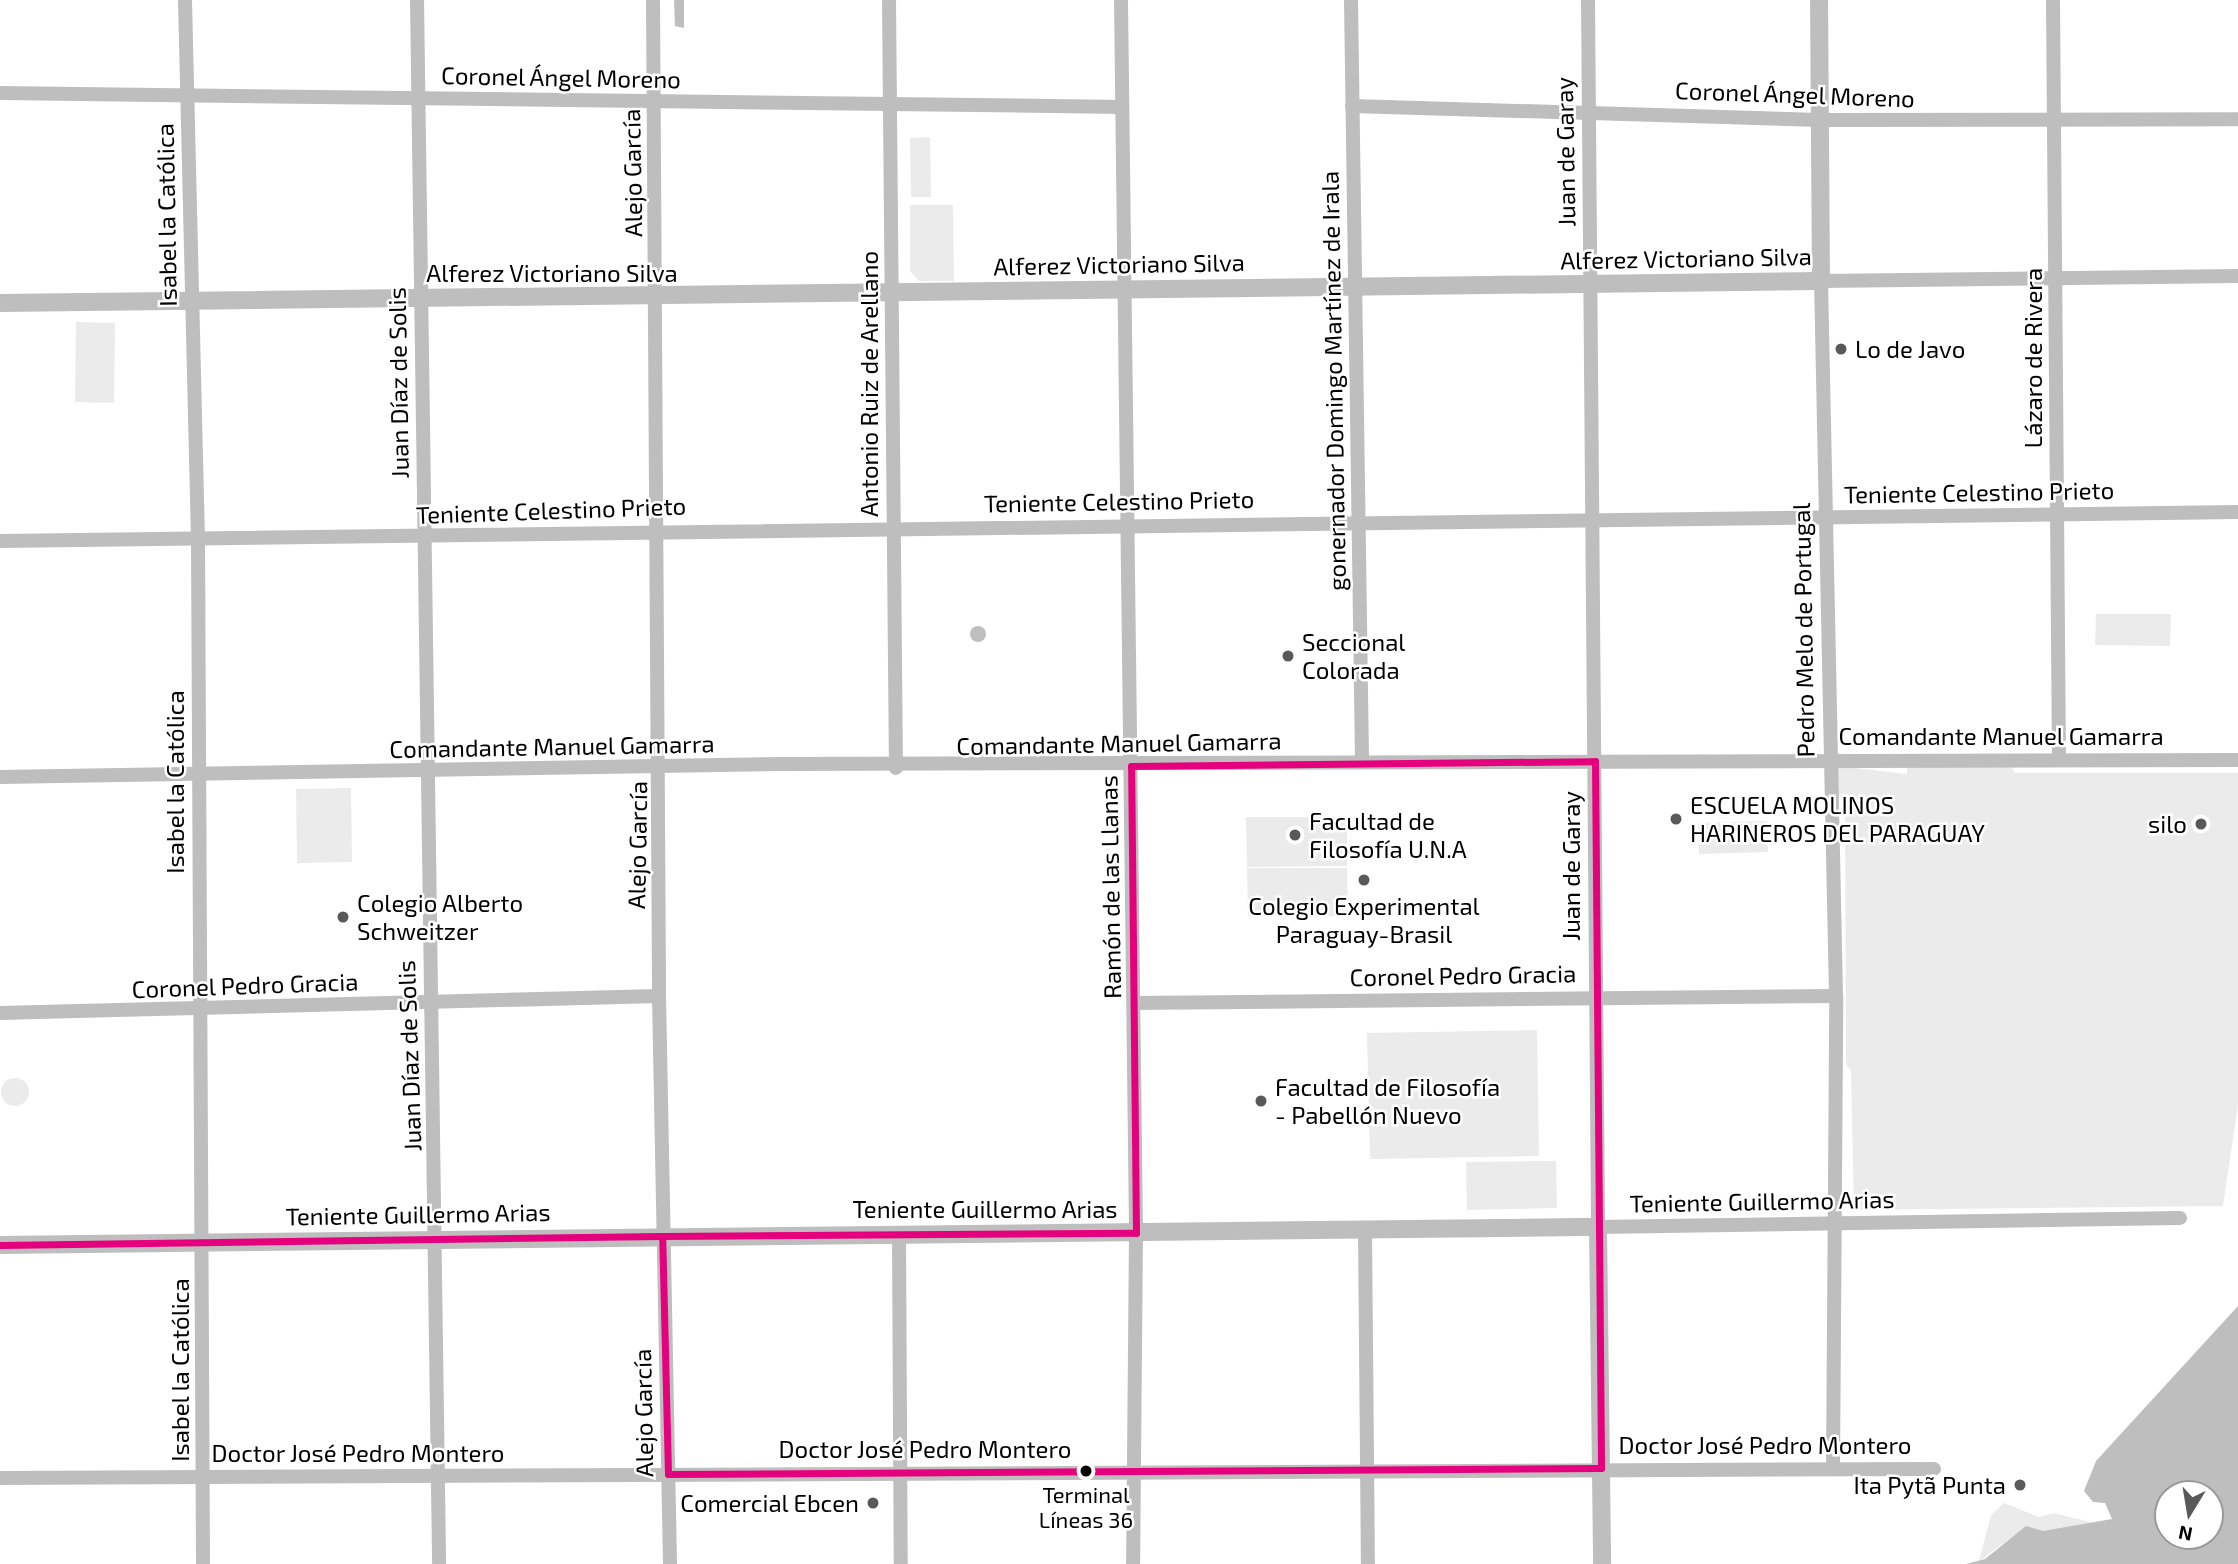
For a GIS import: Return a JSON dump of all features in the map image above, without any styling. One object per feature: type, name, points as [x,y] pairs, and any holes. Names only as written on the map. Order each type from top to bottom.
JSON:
[{"type":"street","name":"Isabel la Católica","points":[[185,0],[190,300],[198,539],[198,1010],[203,1564]]},
{"type":"street","name":"Juan Díaz de Solis","points":[[418,0],[428,1002],[439,1238],[439,1564]]},
{"type":"street","name":"Alejo García","points":[[653,0],[661,770],[659,996],[670,1564]]},
{"type":"street","name":"Antonio Ruiz de Arellano","points":[[889,0],[891,528],[897,768]]},
{"type":"street","name":"Ramón de las Llanas","points":[[1121,0],[1136,1233],[1133,1564]]},
{"type":"street","name":"gonernador Domingo Martínez de Irala","points":[[1351,0],[1352,287],[1362,761]]},
{"type":"street","name":"Juan de Garay","points":[[1588,0],[1592,284],[1590,517],[1595,761],[1602,1564]]},
{"type":"street","name":"Pedro Melo de Portugal","points":[[1819,0],[1821,281],[1836,996],[1833,1469]]},
{"type":"street","name":"Lázaro de Rivera","points":[[2053,0],[2059,759]]},
{"type":"street","name":"Coronel Ángel Moreno","points":[[0,93],[1122,107]]},
{"type":"street","name":"Coronel Ángel Moreno","points":[[1352,106],[1588,110],[1820,120],[2238,119]]},
{"type":"street","name":"Alferez Victoriano Silva","points":[[0,303],[657,298],[1125,288],[2238,276]]},
{"type":"street","name":"Teniente Celestino Prieto","points":[[0,541],[422,536],[658,528],[891,528],[1128,522],[1590,517],[1826,519],[2057,511],[2238,512]]},
{"type":"street","name":"Comandante Manuel Gamarra","points":[[0,777],[197,776],[427,769],[661,770],[782,764],[897,768],[1362,761],[2238,760]]},
{"type":"street","name":"Coronel Pedro Gracia","points":[[1134,1003],[1596,995],[1836,996]]},
{"type":"street","name":"Coronel Pedro Gracia","points":[[0,1013],[198,1010],[659,996]]},
{"type":"street","name":"Teniente Guillermo Arias","points":[[0,1245],[2180,1218]]},
{"type":"street","points":[[1365,1230],[1368,1564]]},
{"type":"street","points":[[899,1235],[901,1564]]},
{"type":"street","name":"Doctor José Pedro Montero","points":[[0,1478],[1366,1469],[1934,1469]]},
{"type":"shaded area","points":[[674,0],[684,0],[684,28],[675,26]]},
{"type":"shaded area","points":[[930,137],[931,197],[911,197],[910,138]]},
{"type":"shaded area","points":[[910,205],[953,205],[954,281],[919,281],[910,271]]},
{"type":"shaded area","points":[[76,322],[115,323],[114,403],[75,402]]},
{"type":"shaded area","points":[[2096,614],[2171,614],[2170,646],[2095,645]]},
{"type":"shaded area","points":[[978,626],[984,628],[984,640],[978,642],[972,640],[970,634],[972,628]]},
{"type":"shaded area","points":[[2010,763],[2015,773],[2238,773],[2238,1105],[2223,1206],[1854,1210],[1851,1071],[1846,1064],[1845,803],[1835,789],[1838,766],[1907,774],[1907,766]]},
{"type":"shaded area","points":[[351,788],[352,862],[297,863],[296,789]]},
{"type":"shaded area","points":[[1246,817],[1347,817],[1347,866],[1247,867]]},
{"type":"shaded area","points":[[1767,821],[1768,852],[1699,854],[1698,823]]},
{"type":"shaded area","points":[[1247,868],[1347,868],[1348,916],[1248,916]]},
{"type":"shaded area","points":[[1537,1030],[1539,1156],[1370,1159],[1367,1033]]},
{"type":"shaded area","points":[[15,1078],[25,1082],[29,1092],[25,1102],[15,1106],[5,1102],[1,1092],[5,1082]]},
{"type":"shaded area","points":[[1556,1161],[1557,1208],[1467,1210],[1466,1162]]},
{"type":"shaded area","points":[[2238,1306],[2238,1564],[1966,1564],[1985,1559],[2026,1526],[2043,1531],[2112,1519],[2105,1503],[2093,1502],[2084,1491],[2096,1461]]},
{"type":"shaded area","points":[[2004,1503],[2039,1517],[2054,1513],[2102,1525],[2042,1532],[2026,1527],[1979,1561],[1991,1515]]},
{"type":"transit line","points":[[1595,761],[1601,1468],[668,1474],[662,1236],[1136,1233],[1131,766],[1595,761]]},
{"type":"transit line","points":[[0,1245],[662,1236]]},
{"type":"place","name":"Lo de Javo","points":[[1841,349]]},
{"type":"place","name":"Seccional Colorada","points":[[1288,656]]},
{"type":"place","name":"ESCUELA MOLINOS HARINEROS DEL PARAGUAY","points":[[1676,819]]},
{"type":"place","name":"silo","points":[[2201,824]]},
{"type":"place","name":"Facultad de Filosofía U.N.A","points":[[1295,835]]},
{"type":"place","name":"Colegio Experimental Paraguay-Brasil","points":[[1364,880]]},
{"type":"place","name":"Colegio Alberto Schweitzer","points":[[343,917]]},
{"type":"place","name":"Facultad de Filosofía - Pabellón Nuevo","points":[[1261,1101]]},
{"type":"place","name":"Terminal Líneas 36","points":[[1086,1471]]},
{"type":"place","name":"Ita Pytã Punta","points":[[2020,1485]]},
{"type":"place","name":"Comercial Ebcen","points":[[873,1503]]}]
